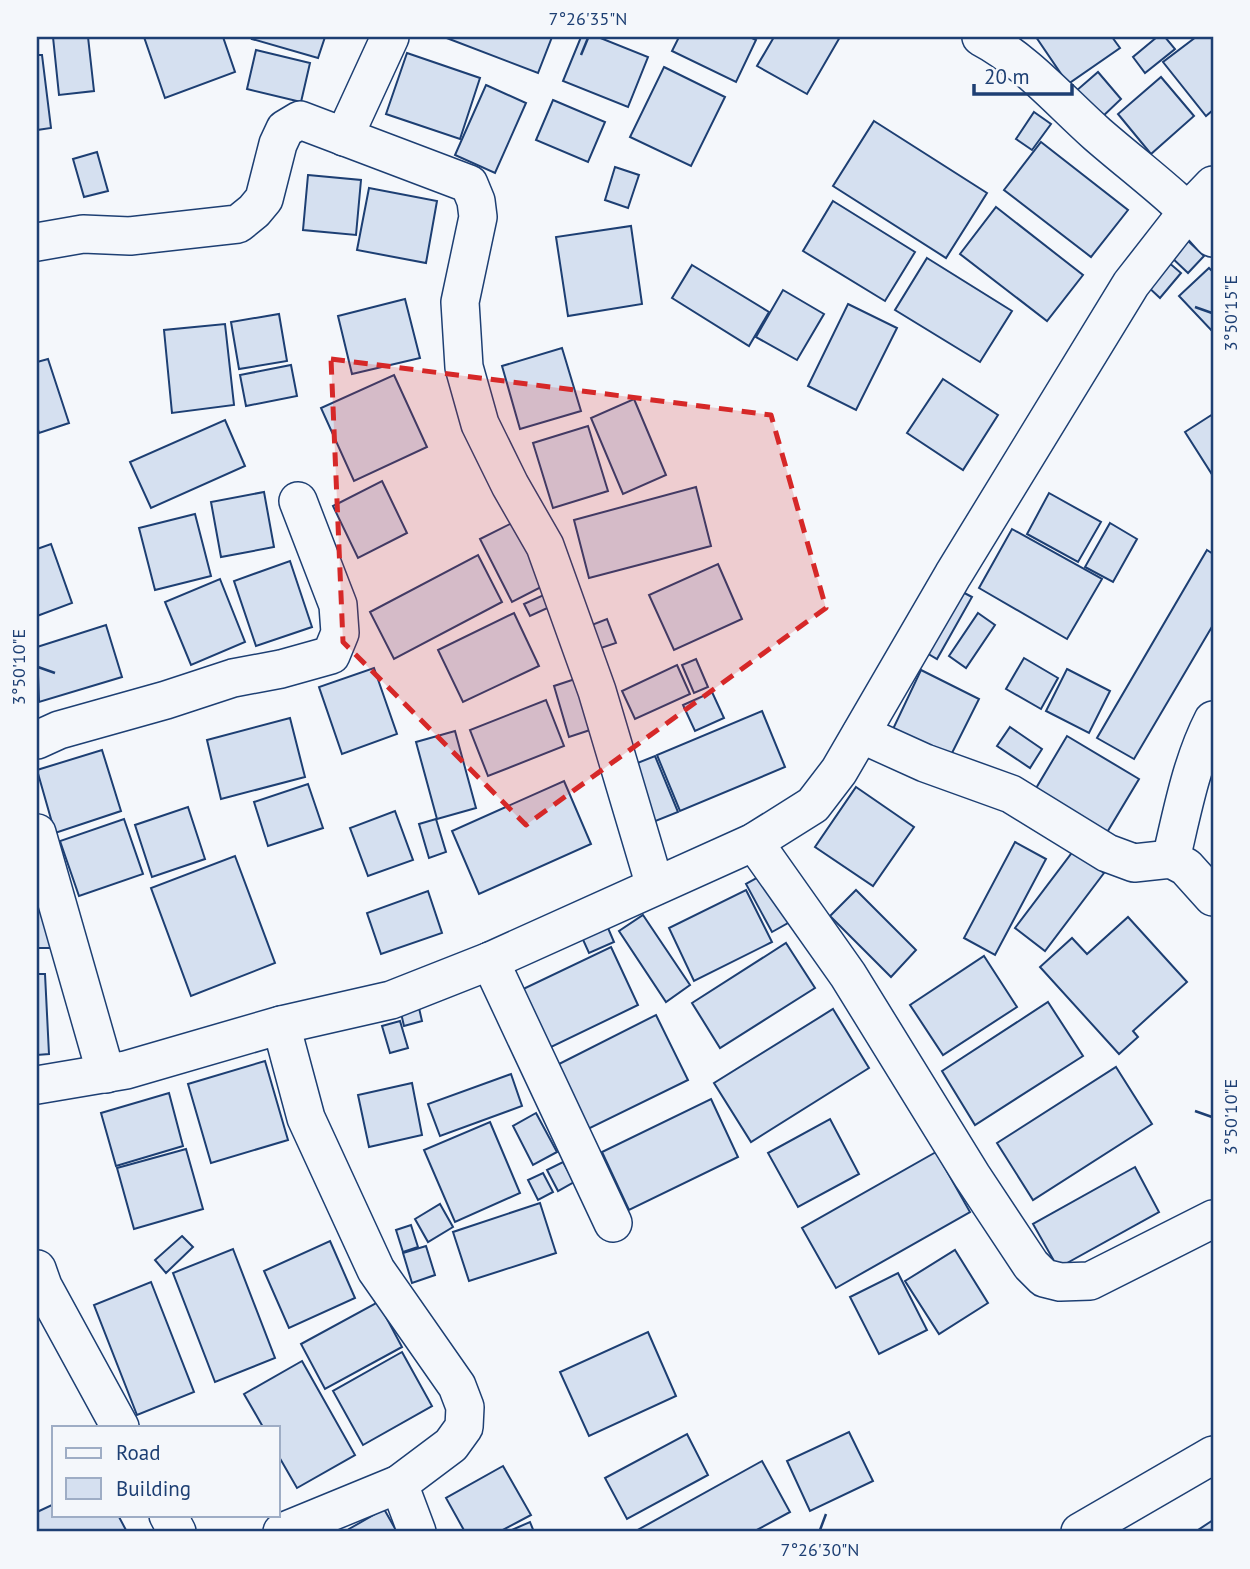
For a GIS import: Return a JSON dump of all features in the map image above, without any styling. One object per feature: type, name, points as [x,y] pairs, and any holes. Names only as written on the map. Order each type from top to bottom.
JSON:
[{"type":"street","points":[[344,137],[390,37]]},
{"type":"street","points":[[981,37],[999,46],[1188,211],[1213,238]]},
{"type":"street","points":[[37,242],[83,234],[130,236],[238,224],[264,199],[278,144],[285,129],[300,120],[469,184],[476,201],[478,217],[460,302],[464,366],[480,424],[510,485],[545,546],[597,691],[655,886]]},
{"type":"street","points":[[37,1085],[126,1070],[281,1025],[391,1000],[490,961],[754,842],[813,805],[839,771],[953,575],[1131,284],[1188,211],[1213,185]]},
{"type":"street","points":[[37,740],[59,730],[233,678],[281,669],[331,655],[340,633],[338,605],[298,501]]},
{"type":"street","points":[[1171,859],[1193,770],[1213,720]]},
{"type":"street","points":[[861,733],[925,763],[1012,794],[1107,853],[1134,863],[1171,859],[1186,867],[1213,897]]},
{"type":"street","points":[[37,833],[106,1074]]},
{"type":"street","points":[[754,842],[848,975],[972,1177],[1031,1265],[1044,1278],[1060,1282],[1090,1281],[1213,1219]]},
{"type":"street","points":[[490,961],[613,1223]]},
{"type":"street","points":[[281,1025],[306,1118],[376,1270],[457,1386],[465,1406],[464,1427],[451,1445],[399,1484],[282,1532]]},
{"type":"street","points":[[37,1269],[43,1286],[119,1426]]},
{"type":"street","points":[[1080,1532],[1213,1455]]},
{"type":"street","points":[[399,1484],[417,1532]]},
{"type":"street","points":[[169,1516],[177,1532]]},
{"type":"highlighted area","points":[[331,359],[771,415],[826,608],[526,825],[343,642]]},
{"type":"building","points":[[53,37],[88,37],[94,91],[59,95]]},
{"type":"building","points":[[144,37],[223,37],[235,72],[165,98]]},
{"type":"building","points":[[325,37],[318,58],[252,39]]},
{"type":"building","points":[[444,37],[552,37],[538,73]]},
{"type":"building","points":[[581,37],[598,37],[648,57],[628,107],[563,81]]},
{"type":"building","points":[[679,37],[750,37],[756,40],[736,82],[672,51]]},
{"type":"building","points":[[774,37],[840,37],[807,94],[757,66]]},
{"type":"building","points":[[1036,37],[1112,37],[1120,48],[1068,84]]},
{"type":"building","points":[[1157,37],[1165,37],[1175,49],[1145,73],[1133,57]]},
{"type":"building","points":[[1196,37],[1213,37],[1213,110],[1206,116],[1163,62]]},
{"type":"building","points":[[256,50],[310,63],[301,102],[247,89]]},
{"type":"building","points":[[407,53],[480,78],[460,139],[386,114]]},
{"type":"building","points":[[37,55],[42,55],[51,128],[37,130]]},
{"type":"building","points":[[664,67],[725,97],[691,166],[630,137]]},
{"type":"building","points":[[1098,72],[1121,99],[1100,119],[1076,91]]},
{"type":"building","points":[[1161,77],[1194,116],[1151,154],[1118,114]]},
{"type":"building","points":[[486,85],[526,103],[495,173],[455,155]]},
{"type":"building","points":[[553,100],[605,122],[588,162],[536,140]]},
{"type":"building","points":[[1034,112],[1051,124],[1032,150],[1016,139]]},
{"type":"building","points":[[874,121],[987,193],[946,258],[833,186]]},
{"type":"building","points":[[1041,142],[1128,210],[1091,257],[1004,190]]},
{"type":"building","points":[[97,152],[108,191],[84,197],[73,159]]},
{"type":"building","points":[[615,167],[639,175],[628,208],[605,200]]},
{"type":"building","points":[[308,175],[361,180],[356,235],[303,230]]},
{"type":"building","points":[[369,188],[437,201],[426,263],[357,250]]},
{"type":"building","points":[[833,201],[915,252],[885,301],[803,251]]},
{"type":"building","points":[[996,207],[1083,275],[1047,321],[960,254]]},
{"type":"building","points":[[631,226],[642,304],[568,316],[556,237]]},
{"type":"building","points":[[1185,238],[1204,256],[1188,273],[1169,255]]},
{"type":"building","points":[[927,258],[1012,311],[980,362],[895,310]]},
{"type":"building","points":[[1167,261],[1181,273],[1160,298],[1146,285]]},
{"type":"building","points":[[692,265],[769,312],[749,346],[672,298]]},
{"type":"building","points":[[1209,268],[1213,272],[1213,332],[1179,296]]},
{"type":"building","points":[[783,290],[824,314],[797,360],[756,337]]},
{"type":"building","points":[[405,299],[420,358],[352,374],[338,316]]},
{"type":"building","points":[[848,304],[897,328],[856,410],[808,386]]},
{"type":"building","points":[[279,314],[287,361],[239,369],[231,322]]},
{"type":"building","points":[[225,324],[234,405],[172,413],[164,330]]},
{"type":"building","points":[[562,348],[581,411],[520,429],[502,366]]},
{"type":"building","points":[[48,359],[69,423],[39,433],[37,362]]},
{"type":"building","points":[[291,365],[297,396],[246,406],[240,375]]},
{"type":"building","points":[[394,375],[427,447],[354,481],[321,408]]},
{"type":"building","points":[[943,379],[998,415],[963,470],[907,433]]},
{"type":"building","points":[[634,399],[666,475],[623,494],[591,418]]},
{"type":"building","points":[[1213,414],[1213,476],[1185,432]]},
{"type":"building","points":[[225,420],[245,466],[151,508],[130,462]]},
{"type":"building","points":[[588,426],[608,491],[553,508],[533,443]]},
{"type":"building","points":[[382,481],[407,533],[358,558],[333,506]]},
{"type":"building","points":[[696,487],[711,546],[589,578],[574,520]]},
{"type":"building","points":[[264,492],[274,547],[221,557],[211,502]]},
{"type":"building","points":[[1049,493],[1101,522],[1078,562],[1027,534]]},
{"type":"building","points":[[195,514],[211,576],[155,590],[139,528]]},
{"type":"building","points":[[516,521],[547,584],[512,602],[480,539]]},
{"type":"building","points":[[1110,523],[1137,539],[1113,582],[1085,567]]},
{"type":"building","points":[[1012,529],[1102,579],[1067,639],[979,588]]},
{"type":"building","points":[[51,544],[72,603],[37,616],[37,549]]},
{"type":"building","points":[[1207,550],[1213,554],[1213,625],[1134,759],[1097,738]]},
{"type":"building","points":[[478,555],[502,602],[394,659],[370,612]]},
{"type":"building","points":[[290,561],[312,627],[256,646],[234,581]]},
{"type":"building","points":[[718,564],[742,619],[674,650],[649,595]]},
{"type":"building","points":[[220,579],[245,642],[191,665],[165,602]]},
{"type":"building","points":[[955,588],[972,597],[937,659],[920,649]]},
{"type":"building","points":[[548,593],[554,605],[530,616],[524,604]]},
{"type":"building","points":[[514,613],[539,666],[463,702],[438,650]]},
{"type":"building","points":[[978,613],[995,625],[966,668],[949,656]]},
{"type":"building","points":[[607,619],[616,643],[598,649],[589,626]]},
{"type":"building","points":[[106,625],[122,677],[39,702],[37,647]]},
{"type":"building","points":[[1024,658],[1058,678],[1041,709],[1006,689]]},
{"type":"building","points":[[696,659],[708,687],[694,693],[682,665]]},
{"type":"building","points":[[677,665],[690,694],[635,719],[622,691]]},
{"type":"building","points":[[374,668],[397,734],[342,754],[319,687]]},
{"type":"building","points":[[1067,669],[1110,691],[1089,733],[1046,711]]},
{"type":"building","points":[[921,670],[979,699],[950,757],[893,729]]},
{"type":"building","points":[[578,678],[593,729],[569,737],[554,686]]},
{"type":"building","points":[[712,692],[724,718],[695,731],[683,705]]},
{"type":"building","points":[[546,700],[564,746],[488,776],[470,730]]},
{"type":"building","points":[[762,711],[785,767],[680,811],[657,755]]},
{"type":"building","points":[[290,718],[305,777],[221,799],[207,740]]},
{"type":"building","points":[[1010,727],[1042,749],[1030,768],[997,746]]},
{"type":"building","points":[[455,731],[476,808],[437,819],[416,742]]},
{"type":"building","points":[[1067,736],[1139,779],[1106,834],[1035,790]]},
{"type":"building","points":[[102,750],[121,811],[55,833],[37,770]]},
{"type":"building","points":[[655,756],[678,812],[653,822],[630,766]]},
{"type":"building","points":[[564,781],[591,844],[479,894],[452,831]]},
{"type":"building","points":[[308,784],[323,828],[268,846],[254,802]]},
{"type":"building","points":[[856,787],[914,827],[873,886],[815,847]]},
{"type":"building","points":[[188,807],[205,859],[152,877],[135,825]]},
{"type":"building","points":[[395,811],[413,860],[368,876],[350,828]]},
{"type":"building","points":[[124,819],[143,874],[79,896],[60,841]]},
{"type":"building","points":[[436,819],[446,852],[429,858],[419,824]]},
{"type":"building","points":[[1015,842],[1046,859],[995,955],[964,938]]},
{"type":"building","points":[[1074,850],[1104,873],[1045,951],[1015,928]]},
{"type":"building","points":[[235,856],[275,963],[191,996],[151,888]]},
{"type":"building","points":[[769,871],[795,919],[772,932],[746,884]]},
{"type":"building","points":[[746,890],[772,942],[694,981],[669,928]]},
{"type":"building","points":[[856,890],[916,950],[891,977],[830,916]]},
{"type":"building","points":[[428,891],[442,933],[381,954],[367,913]]},
{"type":"building","points":[[37,898],[53,948],[37,948]]},
{"type":"building","points":[[643,915],[690,985],[666,1002],[619,931]]},
{"type":"building","points":[[1128,917],[1187,982],[1133,1031],[1138,1037],[1119,1054],[1040,967],[1072,938],[1087,954]]},
{"type":"building","points":[[605,921],[614,942],[589,953],[580,933]]},
{"type":"building","points":[[786,943],[815,988],[720,1048],[692,1003]]},
{"type":"building","points":[[611,947],[638,1005],[547,1049],[519,991]]},
{"type":"building","points":[[984,956],[1017,1007],[943,1055],[910,1005]]},
{"type":"building","points":[[37,974],[45,974],[49,1054],[37,1055]]},
{"type":"building","points":[[1048,1002],[1083,1056],[975,1125],[942,1071]]},
{"type":"building","points":[[419,1008],[422,1021],[404,1026],[401,1013]]},
{"type":"building","points":[[833,1009],[869,1068],[751,1142],[714,1083]]},
{"type":"building","points":[[656,1015],[688,1080],[588,1129],[557,1065]]},
{"type":"building","points":[[400,1021],[408,1048],[390,1053],[382,1026]]},
{"type":"building","points":[[265,1061],[288,1140],[211,1163],[188,1084]]},
{"type":"building","points":[[1116,1067],[1152,1124],[1033,1200],[997,1143]]},
{"type":"building","points":[[511,1074],[522,1106],[440,1136],[428,1104]]},
{"type":"building","points":[[412,1083],[422,1135],[369,1147],[358,1095]]},
{"type":"building","points":[[169,1093],[183,1146],[116,1166],[101,1113]]},
{"type":"building","points":[[711,1099],[738,1157],[629,1210],[602,1152]]},
{"type":"building","points":[[536,1113],[557,1152],[533,1165],[513,1126]]},
{"type":"building","points":[[830,1119],[859,1174],[798,1207],[768,1153]]},
{"type":"building","points":[[490,1122],[520,1193],[455,1222],[424,1150]]},
{"type":"building","points":[[186,1149],[203,1209],[134,1229],[117,1168]]},
{"type":"building","points":[[936,1152],[970,1212],[836,1288],[802,1228]]},
{"type":"building","points":[[563,1162],[574,1182],[558,1191],[547,1170]]},
{"type":"building","points":[[1135,1167],[1159,1212],[1058,1268],[1033,1224]]},
{"type":"building","points":[[543,1173],[553,1192],[538,1200],[528,1180]]},
{"type":"building","points":[[540,1203],[556,1253],[469,1281],[453,1232]]},
{"type":"building","points":[[440,1204],[453,1227],[428,1242],[415,1219]]},
{"type":"building","points":[[411,1225],[418,1247],[403,1252],[396,1230]]},
{"type":"building","points":[[182,1236],[193,1247],[166,1273],[155,1260]]},
{"type":"building","points":[[330,1241],[355,1298],[289,1328],[264,1271]]},
{"type":"building","points":[[426,1246],[435,1275],[412,1283],[403,1253]]},
{"type":"building","points":[[233,1249],[275,1358],[215,1382],[173,1273]]},
{"type":"building","points":[[955,1250],[988,1303],[939,1334],[905,1281]]},
{"type":"building","points":[[898,1273],[927,1330],[879,1354],[850,1297]]},
{"type":"building","points":[[151,1282],[194,1392],[137,1415],[94,1305]]},
{"type":"building","points":[[378,1302],[402,1347],[325,1389],[301,1344]]},
{"type":"building","points":[[648,1332],[676,1396],[589,1436],[560,1372]]},
{"type":"building","points":[[402,1352],[432,1406],[363,1445],[333,1391]]},
{"type":"building","points":[[302,1361],[355,1455],[297,1488],[280,1458],[280,1426],[262,1426],[244,1394]]},
{"type":"building","points":[[849,1432],[873,1481],[810,1511],[787,1461]]},
{"type":"building","points":[[687,1434],[708,1475],[627,1519],[605,1478]]},
{"type":"building","points":[[762,1461],[790,1512],[753,1532],[634,1532]]},
{"type":"building","points":[[503,1466],[531,1515],[499,1532],[465,1532],[446,1498]]},
{"type":"building","points":[[52,1505],[52,1516],[119,1516],[127,1532],[37,1532],[37,1512]]},
{"type":"building","points":[[384,1509],[397,1532],[351,1532],[349,1529]]},
{"type":"building","points":[[1213,1520],[1213,1532],[1195,1532]]},
{"type":"building","points":[[530,1522],[534,1532],[507,1532]]}]
